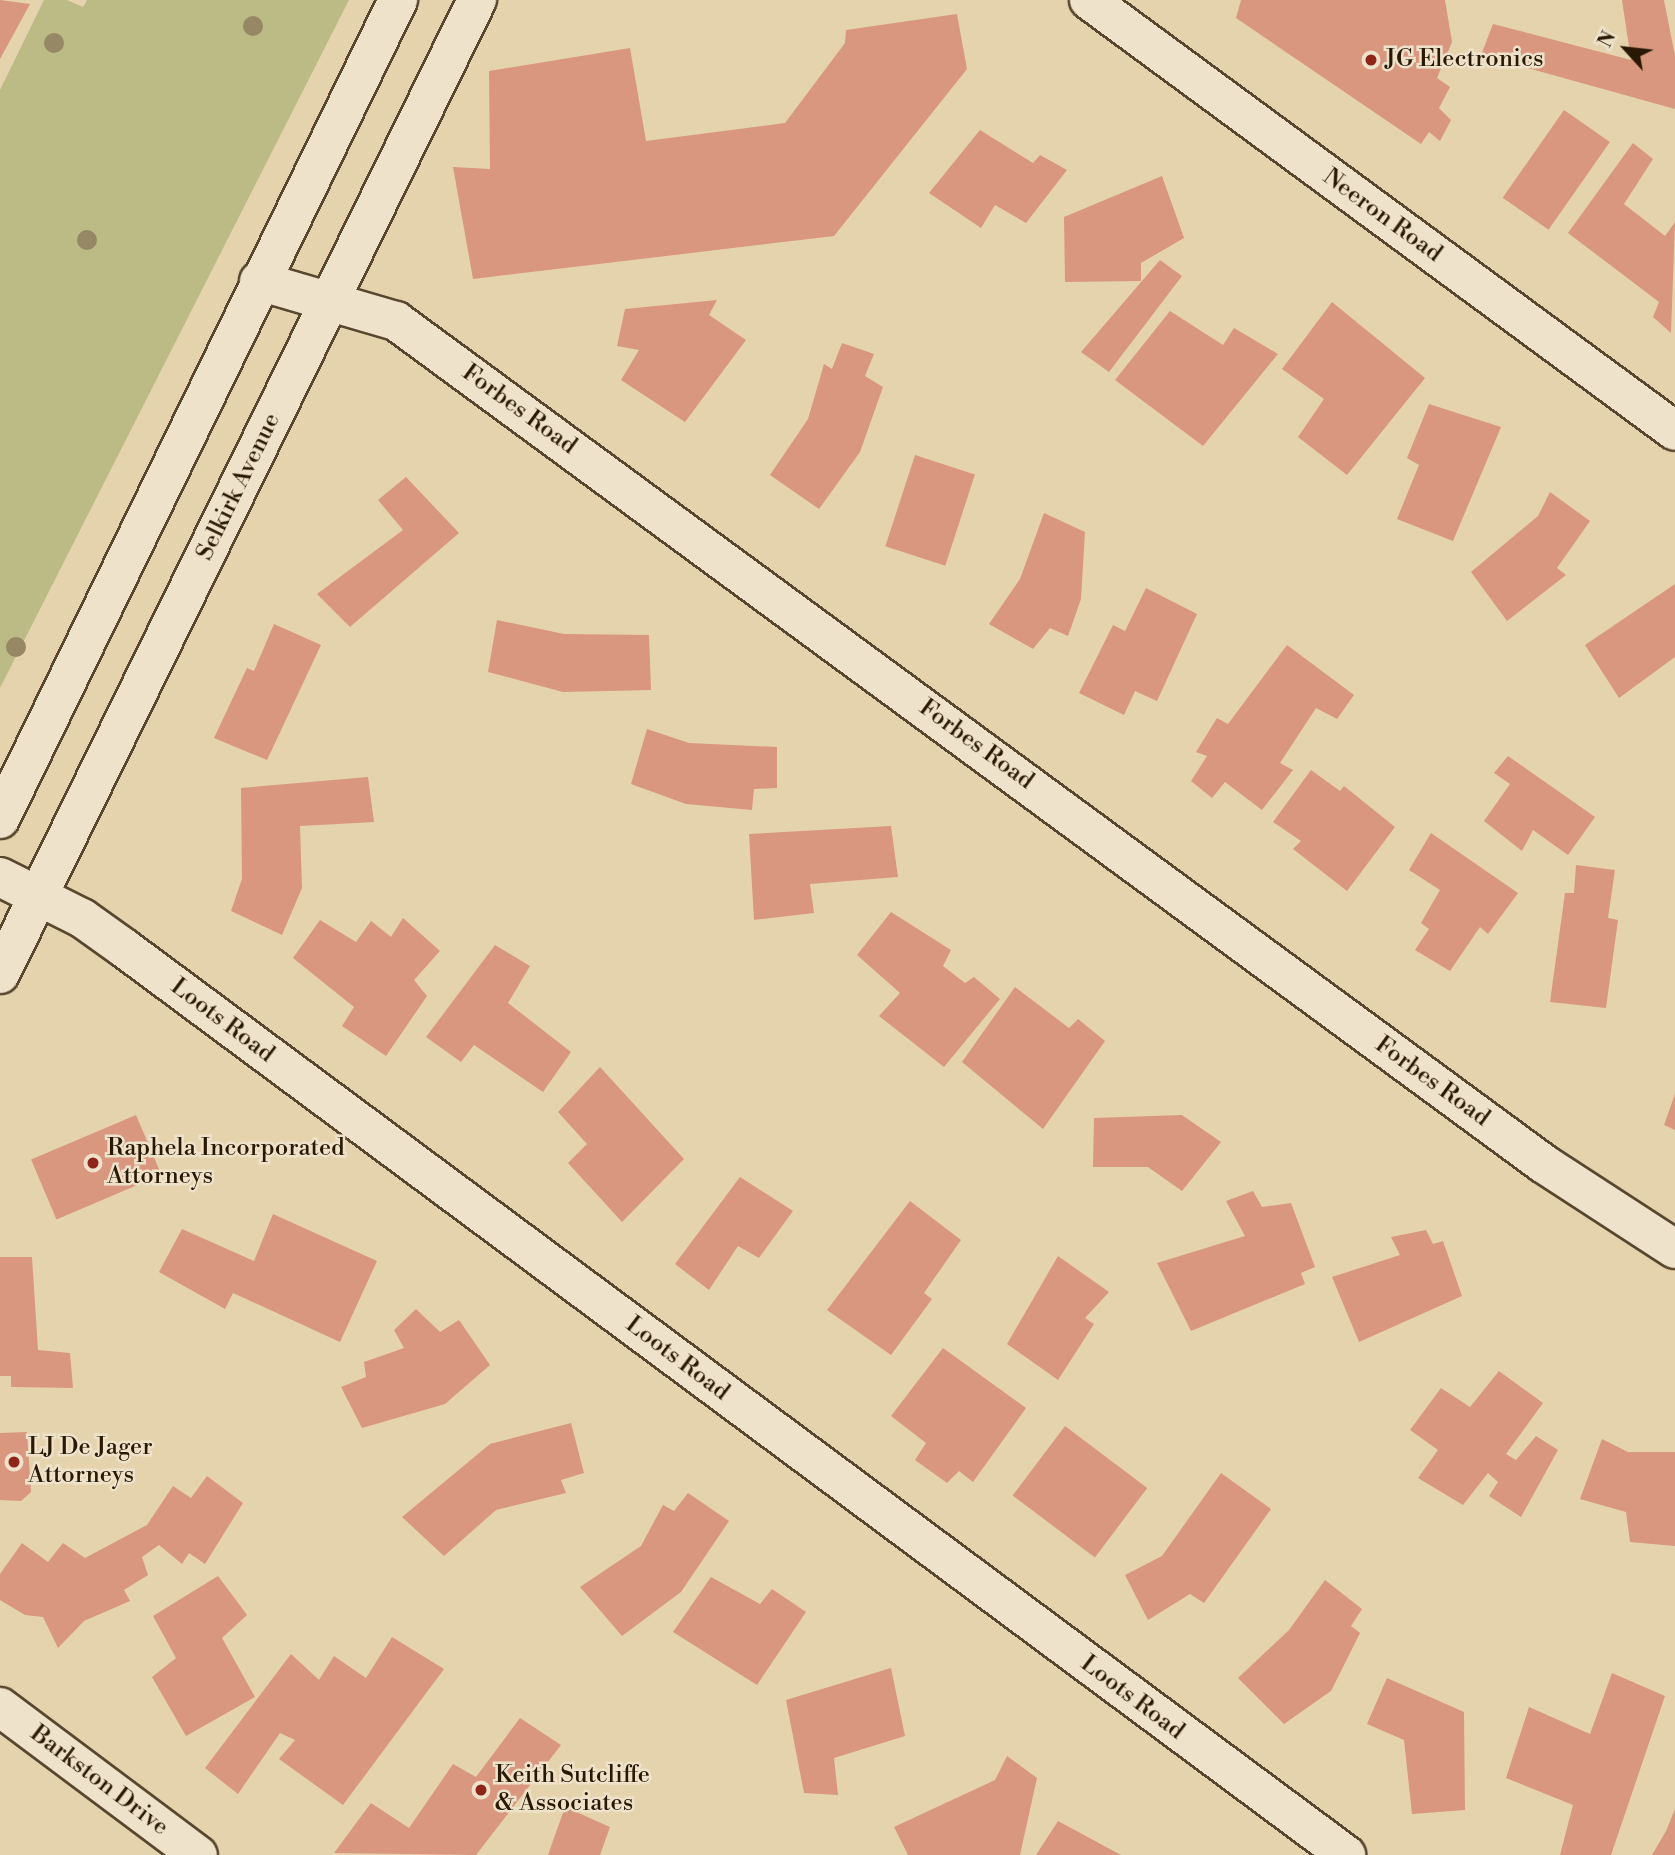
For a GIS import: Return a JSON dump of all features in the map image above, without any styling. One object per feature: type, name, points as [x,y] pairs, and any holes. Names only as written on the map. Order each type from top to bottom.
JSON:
[{"type":"street","points":[[0,819],[258,281],[398,0]]},
{"type":"street","name":"Selkirk Avenue","points":[[0,974],[477,0]]},
{"type":"street","name":"Neeron Road","points":[[1089,0],[1675,431]]},
{"type":"street","name":"Forbes Road","points":[[258,281],[396,321],[1544,1164],[1675,1249]]},
{"type":"street","name":"Loots Road","points":[[0,877],[82,918],[124,948],[1346,1855]]},
{"type":"street","name":"Barkston Drive","points":[[0,1707],[198,1855]]},
{"type":"shaded area","points":[[44,0],[67,0],[83,7],[87,0],[349,0],[0,688],[0,90]]},
{"type":"building","points":[[0,0],[30,4],[0,59]]},
{"type":"building","name":"JG Electronics","points":[[1241,0],[1445,0],[1452,42],[1437,78],[1450,87],[1439,108],[1451,120],[1440,141],[1429,132],[1421,144],[1236,18]]},
{"type":"building","points":[[1622,0],[1664,0],[1675,56],[1675,109],[1481,55],[1493,24],[1631,60]]},
{"type":"building","points":[[957,14],[967,69],[834,236],[473,279],[453,167],[490,169],[489,71],[630,48],[646,141],[785,123],[845,43],[846,30]]},
{"type":"building","points":[[1564,110],[1610,142],[1548,230],[1503,198]]},
{"type":"building","points":[[980,130],[1033,163],[1040,155],[1067,170],[1026,223],[995,205],[981,228],[929,193]]},
{"type":"building","points":[[1633,143],[1653,159],[1624,204],[1665,236],[1675,222],[1671,333],[1653,317],[1659,302],[1568,233]]},
{"type":"building","points":[[1162,176],[1184,238],[1141,263],[1141,281],[1065,282],[1064,217]]},
{"type":"building","points":[[1160,260],[1182,276],[1109,372],[1081,352]]},
{"type":"building","points":[[717,300],[709,315],[746,340],[685,422],[621,380],[639,350],[617,346],[625,309]]},
{"type":"building","points":[[1332,302],[1425,378],[1347,475],[1298,437],[1324,399],[1282,369]]},
{"type":"building","points":[[1170,311],[1223,345],[1234,328],[1278,354],[1203,446],[1115,380]]},
{"type":"building","points":[[842,343],[874,354],[865,376],[883,387],[860,452],[819,509],[770,475],[808,419],[824,364],[832,369]]},
{"type":"building","points":[[1429,404],[1501,427],[1453,541],[1397,519],[1419,465],[1407,458]]},
{"type":"building","points":[[915,455],[975,474],[945,566],[885,546]]},
{"type":"building","points":[[406,477],[459,533],[350,627],[317,594],[403,530],[378,500]]},
{"type":"building","points":[[1550,492],[1590,521],[1557,568],[1566,575],[1507,621],[1471,572],[1538,516]]},
{"type":"building","points":[[1044,513],[1085,532],[1081,599],[1068,636],[1050,628],[1033,649],[989,624],[1020,579]]},
{"type":"building","points":[[1675,584],[1675,657],[1619,698],[1585,645]]},
{"type":"building","points":[[1146,588],[1197,614],[1157,701],[1135,691],[1124,715],[1079,693],[1113,625],[1125,631]]},
{"type":"building","points":[[497,620],[564,634],[649,635],[651,690],[563,692],[488,672]]},
{"type":"building","points":[[274,624],[321,645],[267,760],[214,738],[247,668],[254,671]]},
{"type":"building","points":[[1287,645],[1354,695],[1337,719],[1316,708],[1280,763],[1293,770],[1262,810],[1225,782],[1212,798],[1191,781],[1207,756],[1196,752],[1217,718],[1228,724]]},
{"type":"building","points":[[647,729],[689,743],[777,747],[777,788],[754,789],[752,810],[686,804],[631,784]]},
{"type":"building","points":[[1508,756],[1595,817],[1568,855],[1533,830],[1522,851],[1484,821],[1510,784],[1494,773]]},
{"type":"building","points":[[1311,770],[1340,791],[1344,786],[1395,827],[1347,891],[1293,849],[1301,841],[1273,822]]},
{"type":"building","points":[[368,777],[374,822],[300,826],[302,888],[282,935],[231,911],[242,879],[241,788]]},
{"type":"building","points":[[891,826],[898,877],[810,884],[814,913],[754,920],[749,834]]},
{"type":"building","points":[[1431,833],[1518,893],[1488,934],[1480,927],[1450,971],[1415,950],[1429,929],[1421,923],[1440,890],[1409,870]]},
{"type":"building","points":[[1576,865],[1615,870],[1608,918],[1618,920],[1606,1008],[1550,1002],[1565,893],[1574,893]]},
{"type":"building","points":[[891,912],[951,950],[943,966],[965,983],[974,977],[1000,999],[944,1067],[879,1016],[900,993],[857,955]]},
{"type":"building","points":[[403,918],[440,951],[414,980],[427,996],[386,1056],[342,1026],[354,1007],[293,958],[320,920],[356,942],[371,921],[391,937]]},
{"type":"building","points":[[495,945],[530,966],[508,1003],[571,1052],[543,1092],[474,1045],[461,1062],[426,1037]]},
{"type":"building","points":[[1015,987],[1069,1028],[1078,1019],[1105,1041],[1043,1129],[962,1062]]},
{"type":"building","points":[[600,1067],[684,1159],[622,1222],[568,1163],[587,1144],[558,1112]]},
{"type":"building","points":[[1675,1094],[1675,1130],[1664,1125]]},
{"type":"building","name":"Raphela Incorporated Attorneys","points":[[136,1115],[161,1175],[56,1219],[31,1160]]},
{"type":"building","points":[[1182,1115],[1221,1142],[1182,1191],[1148,1167],[1093,1167],[1094,1118]]},
{"type":"building","points":[[740,1177],[793,1211],[759,1258],[738,1246],[709,1290],[675,1264]]},
{"type":"building","points":[[1253,1191],[1262,1207],[1291,1203],[1315,1267],[1301,1273],[1305,1284],[1191,1331],[1157,1263],[1245,1236],[1226,1201]]},
{"type":"building","points":[[910,1201],[961,1240],[924,1293],[932,1299],[891,1355],[827,1310]]},
{"type":"building","points":[[273,1214],[377,1261],[340,1342],[233,1293],[225,1309],[159,1272],[182,1229],[254,1261]]},
{"type":"building","points":[[1426,1230],[1433,1244],[1443,1241],[1462,1296],[1359,1342],[1332,1277],[1400,1255],[1391,1237]]},
{"type":"building","points":[[1058,1256],[1109,1292],[1085,1318],[1094,1324],[1058,1380],[1007,1344]]},
{"type":"building","points":[[0,1257],[32,1257],[38,1350],[70,1353],[73,1388],[11,1387],[11,1376],[0,1376]]},
{"type":"building","points":[[416,1309],[440,1332],[459,1320],[490,1365],[445,1404],[362,1428],[341,1387],[366,1377],[364,1362],[404,1348],[394,1330]]},
{"type":"building","points":[[943,1348],[1026,1408],[973,1482],[959,1471],[947,1483],[915,1460],[926,1443],[891,1416]]},
{"type":"building","points":[[1499,1371],[1543,1403],[1506,1454],[1516,1460],[1536,1436],[1558,1450],[1521,1517],[1489,1496],[1498,1482],[1488,1473],[1463,1505],[1418,1478],[1438,1450],[1410,1430],[1441,1388],[1470,1407]]},
{"type":"building","points":[[571,1423],[584,1473],[561,1480],[566,1493],[496,1510],[444,1556],[402,1517],[490,1444]]},
{"type":"building","points":[[1065,1426],[1147,1488],[1095,1557],[1013,1495]]},
{"type":"building","name":"LJ De Jager Attorneys","points":[[27,1432],[31,1492],[21,1501],[0,1500],[0,1433]]},
{"type":"building","points":[[1602,1439],[1628,1452],[1675,1452],[1675,1546],[1630,1542],[1626,1512],[1580,1499]]},
{"type":"building","points":[[1221,1473],[1271,1509],[1204,1603],[1190,1594],[1148,1620],[1125,1575],[1162,1556]]},
{"type":"building","points":[[207,1476],[243,1503],[205,1564],[189,1553],[182,1564],[159,1545],[142,1557],[148,1575],[124,1590],[130,1601],[84,1621],[58,1648],[43,1617],[25,1615],[0,1600],[0,1574],[22,1543],[48,1562],[63,1543],[85,1558],[147,1525],[173,1486],[191,1498]]},
{"type":"building","points":[[688,1493],[729,1521],[681,1592],[622,1636],[580,1587],[641,1546],[663,1505],[674,1511]]},
{"type":"building","points":[[218,1576],[247,1615],[222,1638],[255,1697],[186,1736],[152,1677],[176,1658],[153,1616]]},
{"type":"building","points":[[711,1577],[760,1604],[772,1589],[806,1612],[757,1685],[673,1632]]},
{"type":"building","points":[[1325,1580],[1362,1609],[1351,1626],[1360,1633],[1331,1691],[1284,1724],[1238,1678],[1289,1630]]},
{"type":"building","points":[[392,1637],[444,1669],[343,1805],[279,1759],[295,1740],[280,1733],[238,1794],[205,1768],[291,1654],[319,1680],[334,1656],[366,1678]]},
{"type":"building","points":[[891,1668],[905,1736],[834,1758],[838,1795],[804,1793],[786,1700]]},
{"type":"building","points":[[1612,1673],[1665,1696],[1611,1855],[1560,1855],[1573,1805],[1506,1778],[1529,1707],[1590,1734]]},
{"type":"building","points":[[1387,1678],[1464,1712],[1465,1810],[1412,1814],[1404,1740],[1367,1724]]},
{"type":"building","name":"Keith Sutcliffe & Associates","points":[[520,1718],[561,1745],[476,1855],[334,1853],[371,1803],[409,1828],[453,1764],[476,1777]]},
{"type":"building","points":[[1007,1756],[1037,1778],[1020,1855],[908,1855],[894,1827],[995,1780]]},
{"type":"building","points":[[565,1807],[610,1827],[600,1855],[548,1855]]},
{"type":"building","points":[[1675,1809],[1675,1855],[1652,1855],[1666,1831]]},
{"type":"building","points":[[1058,1821],[1121,1855],[1036,1855]]},
{"type":"place","name":"JG Electronics","points":[[1371,60]]},
{"type":"place","name":"Raphela Incorporated Attorneys","points":[[93,1163]]},
{"type":"place","name":"LJ De Jager Attorneys","points":[[14,1462]]},
{"type":"place","name":"Keith Sutcliffe & Associates","points":[[481,1790]]}]
